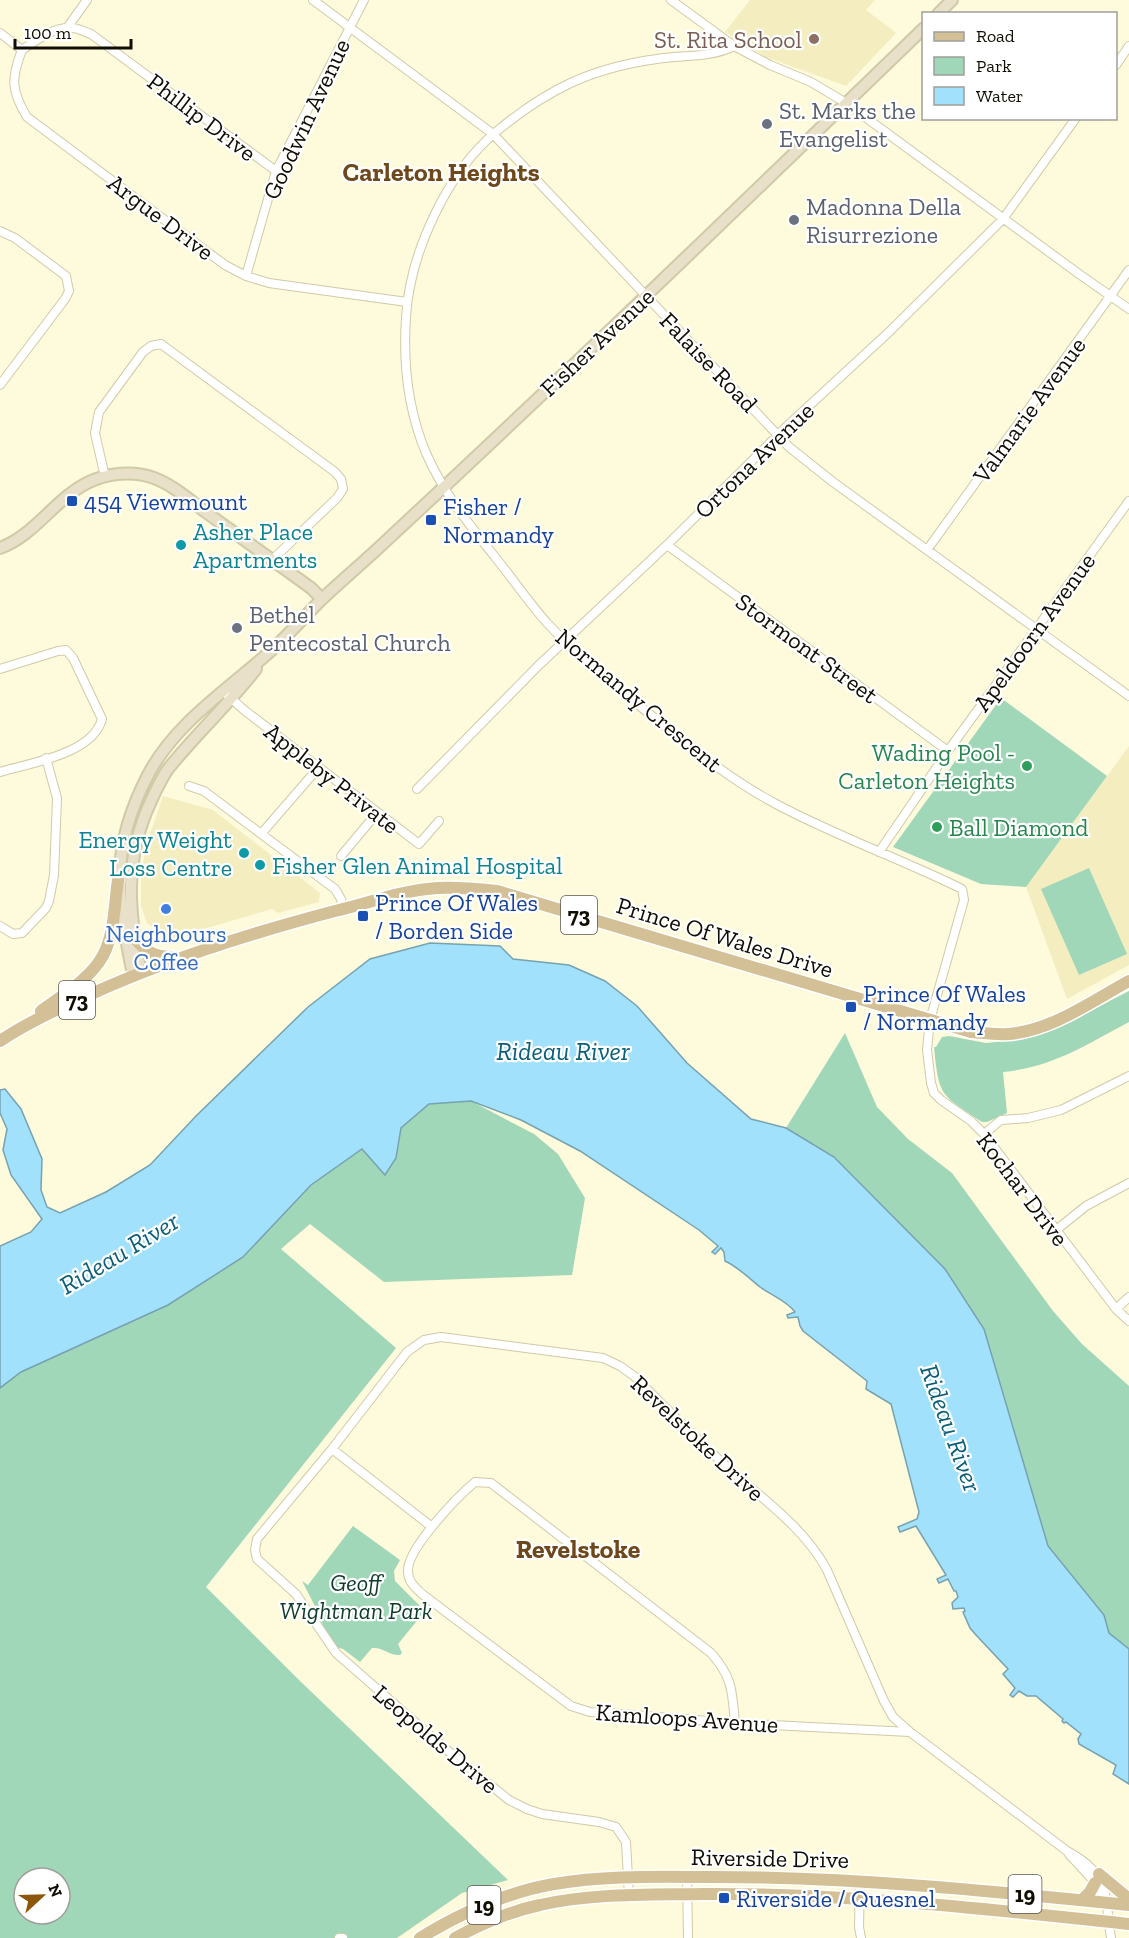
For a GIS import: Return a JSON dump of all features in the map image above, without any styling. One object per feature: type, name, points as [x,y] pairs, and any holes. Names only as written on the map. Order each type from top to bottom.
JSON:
[{"type":"main road","points":[[940,12],[952,0]]},
{"type":"main road","name":"Fisher Avenue","points":[[137,974],[123,928],[118,880],[123,839],[130,816],[150,772],[169,746],[223,691],[268,654],[322,599],[443,488],[922,30]]},
{"type":"main road","points":[[0,548],[27,534],[87,483],[105,477],[135,473],[164,482],[311,588],[322,599]]},
{"type":"main road","name":"Fisher Avenue","points":[[137,974],[130,915],[132,867],[142,821],[167,770],[232,700],[268,654]]},
{"type":"main road","points":[[130,816],[142,821]]},
{"type":"main road","points":[[22,1026],[98,963],[110,934],[118,880]]},
{"type":"main road","name":"Prince Of Wales Drive","points":[[0,1041],[22,1026],[137,974],[181,957],[291,923],[400,894],[437,888],[497,891],[970,1032],[1010,1034],[1027,1031],[1066,1015],[1129,981]]},
{"type":"main road","points":[[133,936],[150,954],[181,957]]},
{"type":"main road","name":"Riverside Drive","points":[[420,1938],[464,1914],[504,1897],[553,1884],[627,1877],[785,1877],[860,1881],[1129,1905]]},
{"type":"main road","points":[[1082,1900],[1090,1892],[1097,1879],[1129,1899]]},
{"type":"main road","name":"Riverside Drive","points":[[455,1938],[530,1907],[550,1903],[629,1896],[687,1894],[769,1893],[860,1897],[1129,1924]]},
{"type":"street","points":[[0,33],[22,50],[43,36],[67,28],[87,0]]},
{"type":"street","name":"Falaise Road","points":[[313,0],[493,135],[789,447],[833,482],[1129,696]]},
{"type":"street","name":"Goodwin Avenue","points":[[246,276],[276,171],[364,0]]},
{"type":"street","points":[[671,0],[734,46],[770,65],[811,82],[846,103],[1129,309]]},
{"type":"street","name":"Phillip Drive","points":[[67,28],[91,34],[276,171]]},
{"type":"street","name":"Normandy Crescent","points":[[734,46],[720,53],[674,56],[624,63],[603,69],[558,88],[537,100],[493,135],[472,156],[438,209],[422,245],[411,281],[404,343],[406,375],[420,438],[452,503],[541,614],[615,686],[703,758],[775,803],[962,890],[963,905],[930,1020]]},
{"type":"street","points":[[1117,63],[1129,46]]},
{"type":"street","name":"Argue Drive","points":[[22,50],[13,84],[18,102],[27,117],[225,265],[246,276],[269,283],[407,302]]},
{"type":"street","name":"Ortona Avenue","points":[[417,789],[539,665],[778,435],[888,333],[1003,219],[1075,120]]},
{"type":"street","points":[[0,231],[15,238],[66,276],[69,291],[0,385]]},
{"type":"street","name":"Valmarie Avenue","points":[[927,550],[1052,380],[1129,270]]},
{"type":"street","points":[[105,477],[95,433],[99,412],[143,352],[151,346],[161,344],[335,471],[341,479],[343,489],[337,498],[272,560]]},
{"type":"street","name":"Apeldoorn Avenue","points":[[879,852],[948,751],[1129,501]]},
{"type":"street","name":"Stormont Street","points":[[667,544],[948,751]]},
{"type":"street","points":[[0,669],[66,650],[74,658],[102,719],[100,727],[76,749],[0,772]]},
{"type":"street","name":"Appleby Private","points":[[223,691],[419,844],[439,821]]},
{"type":"street","points":[[0,926],[14,934],[22,933],[46,908],[49,901],[54,875],[57,798],[46,758]]},
{"type":"street","points":[[261,834],[319,767]]},
{"type":"street","points":[[189,786],[204,791],[335,889],[341,899],[343,909]]},
{"type":"street","points":[[341,856],[377,813]]},
{"type":"street","name":"Kochar Drive","points":[[930,1020],[927,1057],[934,1093],[984,1134],[1055,1231],[1116,1309],[1129,1321]]},
{"type":"street","points":[[984,1134],[1001,1120],[1028,1118],[1061,1110],[1129,1076]]},
{"type":"street","points":[[1055,1231],[1086,1206],[1129,1183]]},
{"type":"street","points":[[1116,1309],[1129,1297]]},
{"type":"street","name":"Revelstoke Drive","points":[[258,1538],[332,1449],[407,1352],[424,1340],[441,1337],[453,1338],[603,1358],[620,1365],[723,1463],[795,1526],[818,1553],[827,1570],[893,1717],[1067,1851],[1097,1879],[1106,1903],[1111,1938]]},
{"type":"street","points":[[332,1449],[432,1527],[460,1494],[475,1482],[491,1483],[711,1653],[724,1667],[731,1684],[735,1723]]},
{"type":"street","name":"Kamloops Avenue","points":[[432,1527],[410,1560],[407,1569],[410,1582],[422,1594],[571,1707],[590,1712],[735,1723],[910,1732]]},
{"type":"street","name":"Leopolds Drive","points":[[258,1538],[255,1550],[257,1559],[296,1594],[343,1661],[447,1750],[509,1800],[527,1809],[542,1814],[599,1822],[616,1827],[626,1842],[629,1896]]},
{"type":"street","points":[[687,1877],[688,1938]]},
{"type":"street","points":[[860,1881],[859,1927],[861,1938]]},
{"type":"shaded area","name":"St. Rita School","points":[[750,0],[875,0],[866,10],[896,33],[846,86],[766,57],[725,32]]},
{"type":"shaded area","points":[[1129,746],[1129,965],[1067,999],[1026,887]]},
{"type":"shaded area","points":[[163,796],[213,810],[320,893],[319,902],[278,913],[272,909],[169,939],[147,923],[141,906],[141,873],[147,843]]},
{"type":"green space","points":[[1001,698],[1107,776],[1026,887],[981,884],[893,847]]},
{"type":"green space","points":[[1089,868],[1127,954],[1079,975],[1041,889]]},
{"type":"green space","points":[[1129,991],[1129,1022],[1054,1060],[1003,1072],[1007,1113],[982,1122],[958,1106],[944,1093],[938,1076],[934,1047],[942,1037],[949,1036],[986,1043],[1024,1039],[1063,1025]]},
{"type":"green space","points":[[845,1033],[877,1107],[908,1139],[952,1173],[1053,1311],[1082,1344],[1129,1386],[1129,1649],[1109,1633],[1104,1615],[1048,1546],[984,1329],[945,1269],[834,1157],[786,1128]]},
{"type":"green space","points":[[471,1101],[534,1134],[558,1154],[585,1198],[572,1275],[384,1282],[310,1224],[281,1249],[396,1348],[206,1587],[300,1681],[508,1880],[462,1893],[397,1938],[0,1938],[0,1388],[21,1372],[168,1305],[243,1257],[311,1185],[362,1149],[385,1175],[396,1158],[401,1128],[429,1104]]},
{"type":"green space","name":"Geoff Wightman Park","points":[[353,1526],[400,1560],[394,1571],[395,1581],[425,1611],[398,1644],[402,1653],[400,1655],[372,1648],[360,1662],[343,1649],[336,1647],[325,1632],[319,1614],[302,1581],[308,1585]]},
{"type":"water","name":"Rideau River","points":[[430,943],[500,946],[513,959],[569,965],[605,981],[637,1006],[687,1063],[751,1119],[786,1128],[834,1157],[945,1269],[984,1329],[1048,1546],[1104,1615],[1109,1633],[1129,1649],[1129,1784],[1113,1774],[1116,1765],[1079,1744],[1078,1739],[1081,1734],[1066,1722],[1064,1723],[1063,1719],[1036,1696],[1027,1696],[1019,1691],[1013,1697],[1010,1695],[1015,1688],[1003,1674],[1008,1669],[970,1628],[963,1612],[964,1608],[953,1609],[952,1603],[958,1597],[956,1591],[948,1579],[939,1583],[937,1579],[946,1575],[916,1526],[900,1532],[898,1527],[917,1519],[919,1512],[891,1404],[866,1389],[867,1381],[803,1331],[798,1317],[788,1318],[787,1315],[795,1312],[787,1304],[725,1261],[721,1248],[715,1254],[712,1252],[718,1246],[699,1230],[580,1151],[521,1120],[471,1101],[429,1104],[401,1128],[396,1158],[385,1175],[362,1149],[311,1185],[243,1257],[168,1305],[21,1372],[0,1388],[0,1246],[31,1232],[42,1219],[11,1175],[3,1150],[7,1129],[0,1113],[0,1090],[5,1089],[21,1109],[42,1159],[41,1190],[47,1207],[60,1213],[106,1192],[150,1165],[196,1116],[308,1007],[370,959]]},
{"type":"place","name":"St. Rita School","points":[[814,39]]},
{"type":"place","name":"St. Marks the Evangelist","points":[[767,124]]},
{"type":"place","name":"Madonna Della Risurrezione","points":[[794,220]]},
{"type":"place","name":"454 Viewmount","points":[[72,501]]},
{"type":"place","name":"Fisher / Normandy","points":[[431,520]]},
{"type":"place","name":"Asher Place Apartments","points":[[181,545]]},
{"type":"place","name":"Bethel Pentecostal Church","points":[[237,628]]},
{"type":"place","name":"Wading Pool - Carleton Heights","points":[[1027,766]]},
{"type":"place","name":"Ball Diamond","points":[[937,827]]},
{"type":"place","name":"Energy Weight Loss Centre","points":[[244,853]]},
{"type":"place","name":"Fisher Glen Animal Hospital","points":[[260,865]]},
{"type":"place","name":"Neighbours Coffee","points":[[166,909]]},
{"type":"place","name":"Prince Of Wales / Borden Side","points":[[363,916]]},
{"type":"place","name":"Prince Of Wales / Normandy","points":[[851,1007]]},
{"type":"place","name":"Riverside / Quesnel","points":[[724,1898]]},
{"type":"district","name":"Carleton Heights","points":[[441,172]]},
{"type":"district","name":"Revelstoke","points":[[578,1549]]}]
